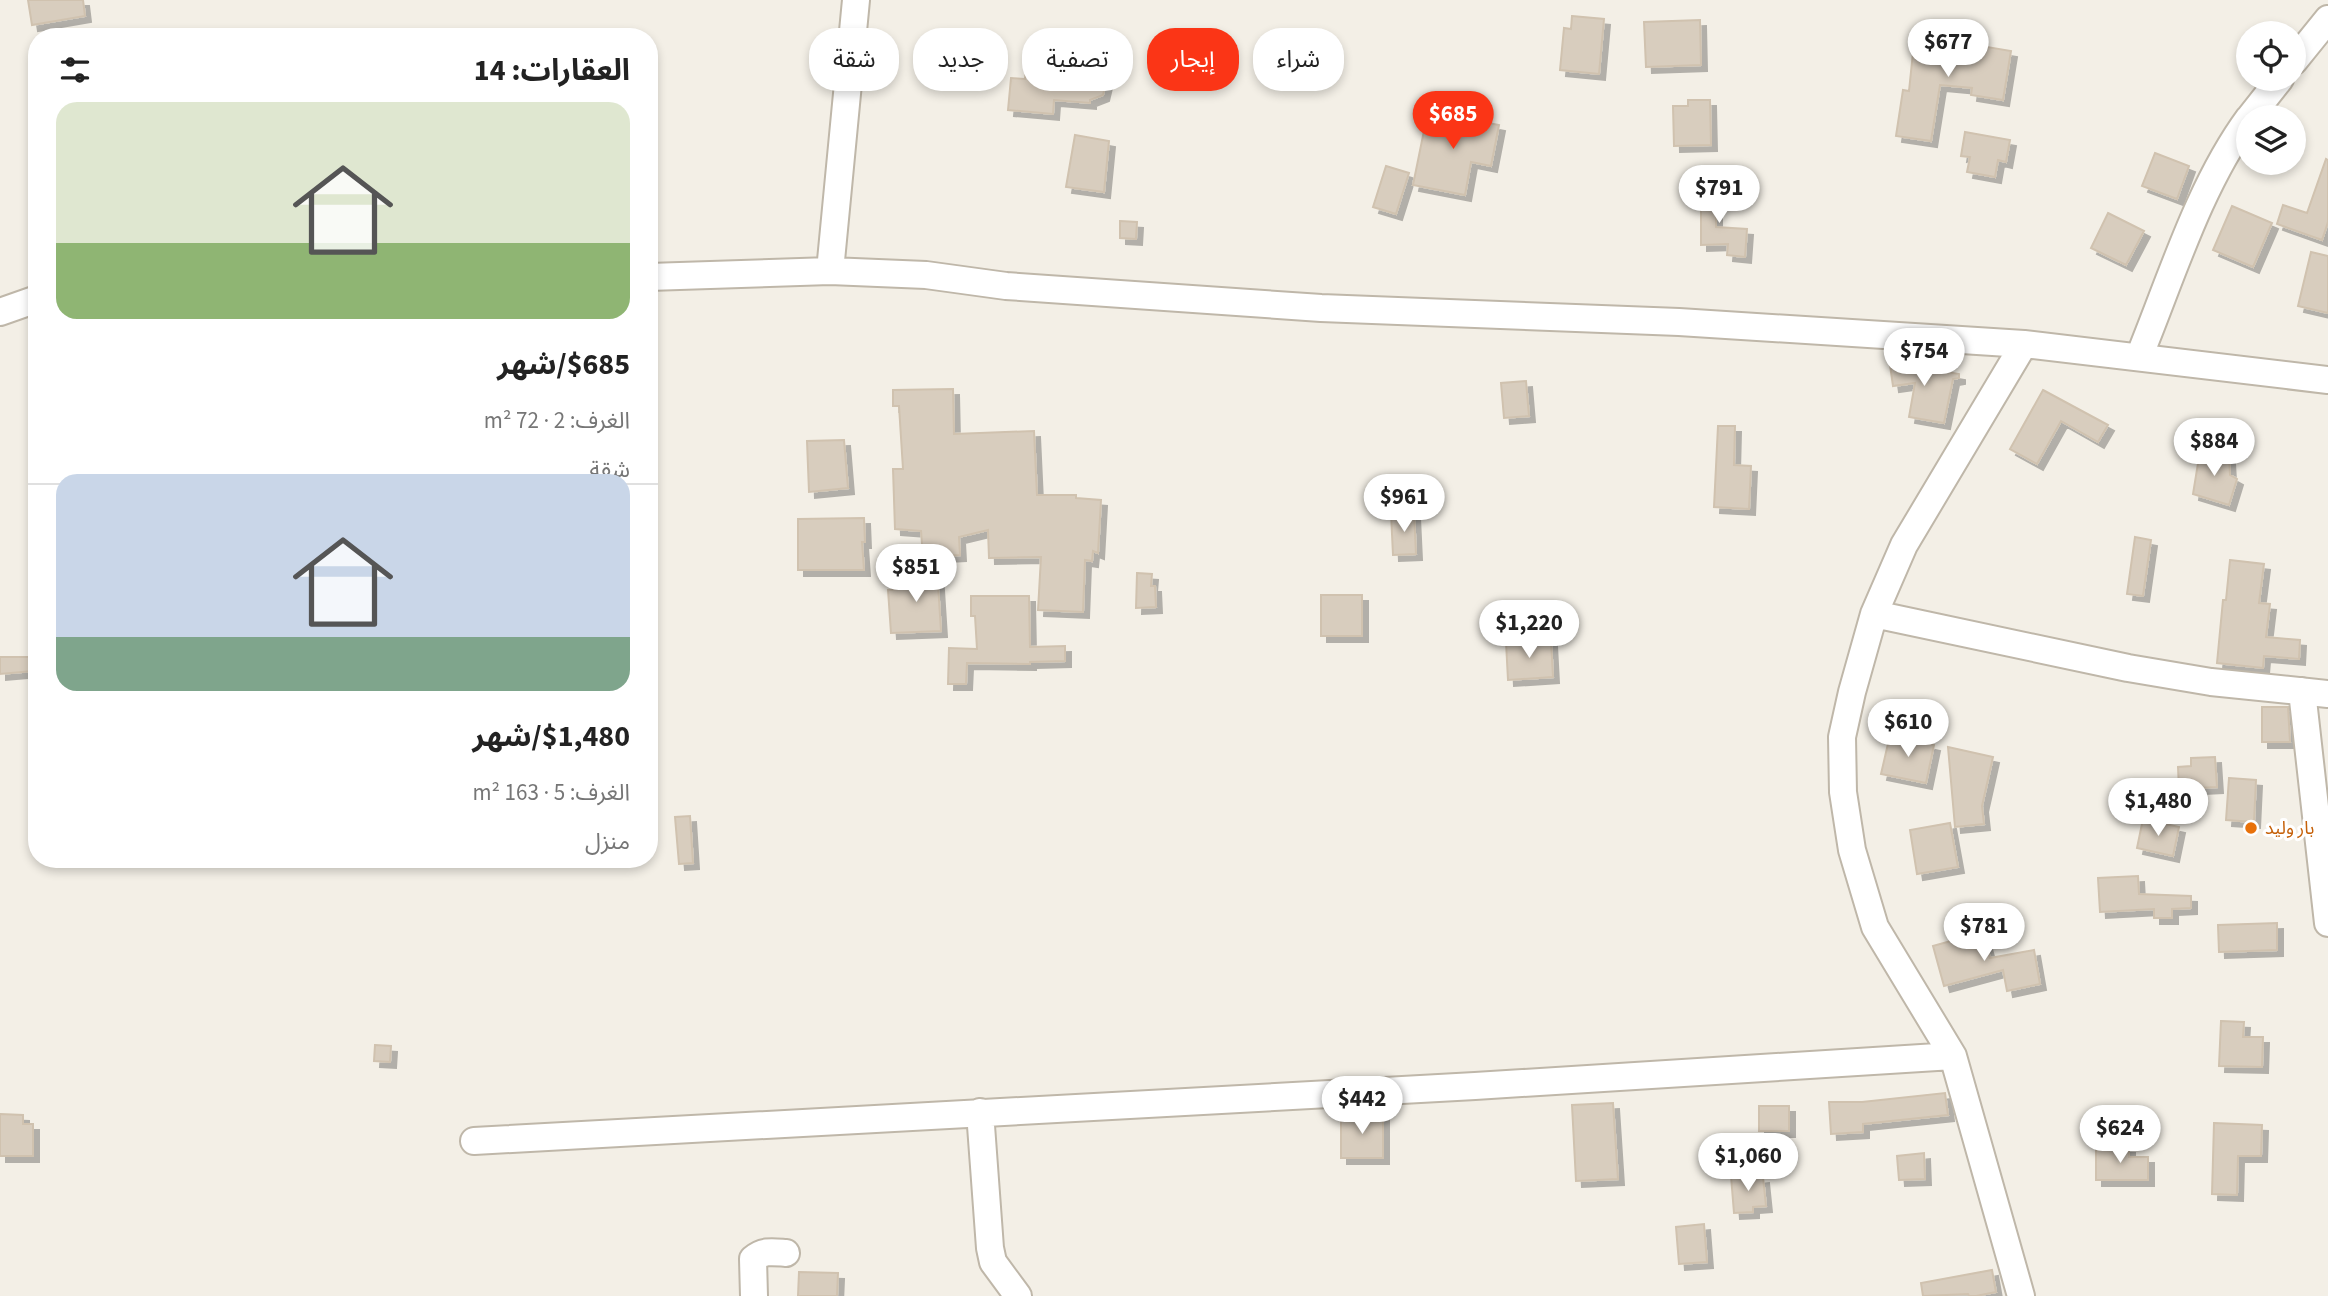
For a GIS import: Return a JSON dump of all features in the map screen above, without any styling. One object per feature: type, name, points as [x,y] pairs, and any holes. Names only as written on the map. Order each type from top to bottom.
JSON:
[{"type":"street","points":[[830,271],[856,0]]},
{"type":"street","points":[[2306,46],[2328,19]]},
{"type":"street","points":[[2259,105],[2270,91]]},
{"type":"street","points":[[2139,357],[2203,198],[2236,136]]},
{"type":"street","points":[[658,277],[830,271],[926,275],[1006,286],[1321,308],[1679,322],[2024,344],[2328,380]]},
{"type":"street","points":[[0,312],[28,302]]},
{"type":"street","points":[[2021,1296],[1953,1056],[1875,927],[1852,850],[1843,792],[1842,737],[1874,614],[1904,545],[2024,344]]},
{"type":"street","points":[[1874,614],[2128,668],[2211,682],[2315,692],[2328,923]]},
{"type":"street","points":[[474,1141],[1475,1086],[1953,1056]]},
{"type":"street","points":[[980,1112],[990,1248],[993,1262],[1018,1296]]},
{"type":"street","points":[[754,1296],[753,1259],[759,1253],[769,1251],[786,1253]]},
{"type":"building","points":[[28,0],[83,0],[85,16],[32,25]]},
{"type":"building","points":[[1572,16],[1604,19],[1599,74],[1560,70],[1564,28],[1571,29]]},
{"type":"building","points":[[1700,20],[1701,65],[1646,67],[1644,22]]},
{"type":"building","points":[[1915,33],[1964,37],[1963,43],[2011,51],[2003,100],[1971,95],[1972,88],[1940,85],[1931,141],[1896,136],[1903,90],[1909,91]]},
{"type":"building","points":[[1011,78],[1022,79],[1022,91],[1104,91],[1103,95],[1090,100],[1090,103],[1054,100],[1053,114],[1008,110]]},
{"type":"building","points":[[1688,100],[1710,100],[1711,145],[1674,146],[1673,106],[1688,106]]},
{"type":"building","points":[[1428,111],[1499,125],[1491,166],[1471,162],[1465,195],[1413,185]]},
{"type":"building","points":[[1965,132],[2010,140],[2006,162],[1998,160],[1995,177],[1967,172],[1970,157],[1961,156]]},
{"type":"building","points":[[1075,135],[1109,141],[1104,192],[1066,187]]},
{"type":"building","points":[[2155,153],[2189,166],[2177,199],[2142,186]]},
{"type":"building","points":[[2326,159],[2328,222],[2322,240],[2277,224],[2283,205],[2307,213]]},
{"type":"building","points":[[1386,166],[1409,173],[1396,214],[1373,207]]},
{"type":"building","points":[[1701,183],[1716,183],[1716,227],[1747,229],[1745,257],[1727,255],[1728,244],[1701,245]]},
{"type":"building","points":[[2232,206],[2272,223],[2253,267],[2213,250]]},
{"type":"building","points":[[2108,213],[2144,231],[2126,265],[2091,248]]},
{"type":"building","points":[[1120,221],[1137,222],[1136,239],[1120,238]]},
{"type":"building","points":[[2311,252],[2328,256],[2328,313],[2298,306]]},
{"type":"building","points":[[1910,355],[1911,366],[1959,374],[1959,378],[1953,379],[1944,423],[1909,417],[1915,383],[1893,386],[1889,358]]},
{"type":"building","points":[[1526,381],[1529,416],[1504,418],[1501,383]]},
{"type":"building","points":[[953,389],[954,434],[1034,431],[1037,495],[1076,495],[1076,498],[1101,500],[1098,553],[1093,551],[1092,561],[1085,560],[1083,612],[1038,610],[1041,557],[989,558],[988,530],[959,537],[960,555],[923,557],[921,531],[895,529],[893,469],[903,469],[899,406],[893,406],[893,390]]},
{"type":"building","points":[[2043,390],[2108,425],[2098,442],[2061,421],[2037,464],[2010,449]]},
{"type":"building","points":[[1718,426],[1735,426],[1734,465],[1751,466],[1749,509],[1714,507]]},
{"type":"building","points":[[844,440],[848,488],[809,492],[807,441]]},
{"type":"building","points":[[2200,451],[2229,457],[2230,475],[2237,479],[2229,505],[2193,494]]},
{"type":"building","points":[[1414,512],[1416,554],[1393,555],[1391,513]]},
{"type":"building","points":[[864,518],[864,570],[798,570],[798,519]]},
{"type":"building","points":[[2135,537],[2151,540],[2143,596],[2127,594]]},
{"type":"building","points":[[2230,560],[2264,564],[2259,603],[2270,604],[2266,637],[2300,640],[2299,659],[2264,656],[2263,668],[2217,663]]},
{"type":"building","points":[[937,569],[941,631],[891,633],[888,590],[909,588],[908,570]]},
{"type":"building","points":[[1137,573],[1152,574],[1151,586],[1155,586],[1156,607],[1136,608]]},
{"type":"building","points":[[1321,595],[1362,595],[1362,636],[1321,636]]},
{"type":"building","points":[[971,596],[1029,596],[1030,647],[1065,646],[1065,661],[1030,664],[967,663],[966,684],[948,684],[949,648],[977,649],[975,616],[971,616]]},
{"type":"building","points":[[1551,640],[1553,677],[1508,680],[1506,642]]},
{"type":"building","points":[[0,657],[28,657],[28,671],[0,674]]},
{"type":"building","points":[[2262,707],[2288,707],[2290,742],[2262,742]]},
{"type":"building","points":[[1890,735],[1934,745],[1926,783],[1881,774]]},
{"type":"building","points":[[1948,747],[1993,757],[1982,806],[1984,824],[1955,827]]},
{"type":"building","points":[[2215,757],[2217,787],[2179,789],[2178,767],[2191,766],[2191,758]]},
{"type":"building","points":[[2229,778],[2256,780],[2254,822],[2226,820]]},
{"type":"building","points":[[690,816],[693,863],[679,864],[675,817]]},
{"type":"building","points":[[2143,819],[2179,827],[2173,856],[2137,848]]},
{"type":"building","points":[[1950,823],[1958,867],[1917,874],[1910,830]]},
{"type":"building","points":[[2138,876],[2139,894],[2191,896],[2191,908],[2172,909],[2172,918],[2154,918],[2154,909],[2100,912],[2098,878]]},
{"type":"building","points":[[2277,923],[2277,950],[2219,952],[2218,925]]},
{"type":"building","points":[[1983,932],[1990,958],[2034,950],[2040,984],[2007,991],[2003,970],[1944,986],[1933,946]]},
{"type":"building","points":[[2221,1021],[2244,1022],[2243,1037],[2263,1037],[2262,1067],[2219,1066]]},
{"type":"building","points":[[375,1045],[391,1046],[390,1062],[374,1061]]},
{"type":"building","points":[[1945,1093],[1948,1115],[1863,1124],[1863,1132],[1831,1134],[1829,1102],[1862,1102]]},
{"type":"building","points":[[1613,1103],[1618,1179],[1576,1181],[1572,1105]]},
{"type":"building","points":[[1759,1106],[1789,1106],[1789,1131],[1759,1131]]},
{"type":"building","points":[[1341,1113],[1383,1113],[1383,1158],[1341,1158]]},
{"type":"building","points":[[0,1114],[23,1115],[23,1124],[33,1124],[33,1156],[0,1156]]},
{"type":"building","points":[[2214,1123],[2262,1125],[2261,1156],[2238,1156],[2237,1195],[2212,1194]]},
{"type":"building","points":[[2096,1147],[2129,1147],[2129,1157],[2148,1157],[2148,1180],[2096,1180]]},
{"type":"building","points":[[1924,1153],[1925,1179],[1899,1180],[1897,1156]]},
{"type":"building","points":[[1755,1174],[1755,1178],[1763,1177],[1766,1206],[1753,1207],[1753,1212],[1734,1213],[1731,1176]]},
{"type":"building","points":[[1704,1224],[1707,1262],[1679,1264],[1676,1227]]},
{"type":"building","points":[[1992,1270],[1996,1292],[1976,1296],[1923,1296],[1921,1283]]},
{"type":"building","points":[[799,1272],[838,1273],[837,1296],[798,1296]]},
{"type":"place","name":"بار وليد","points":[[2251,828]]}]
